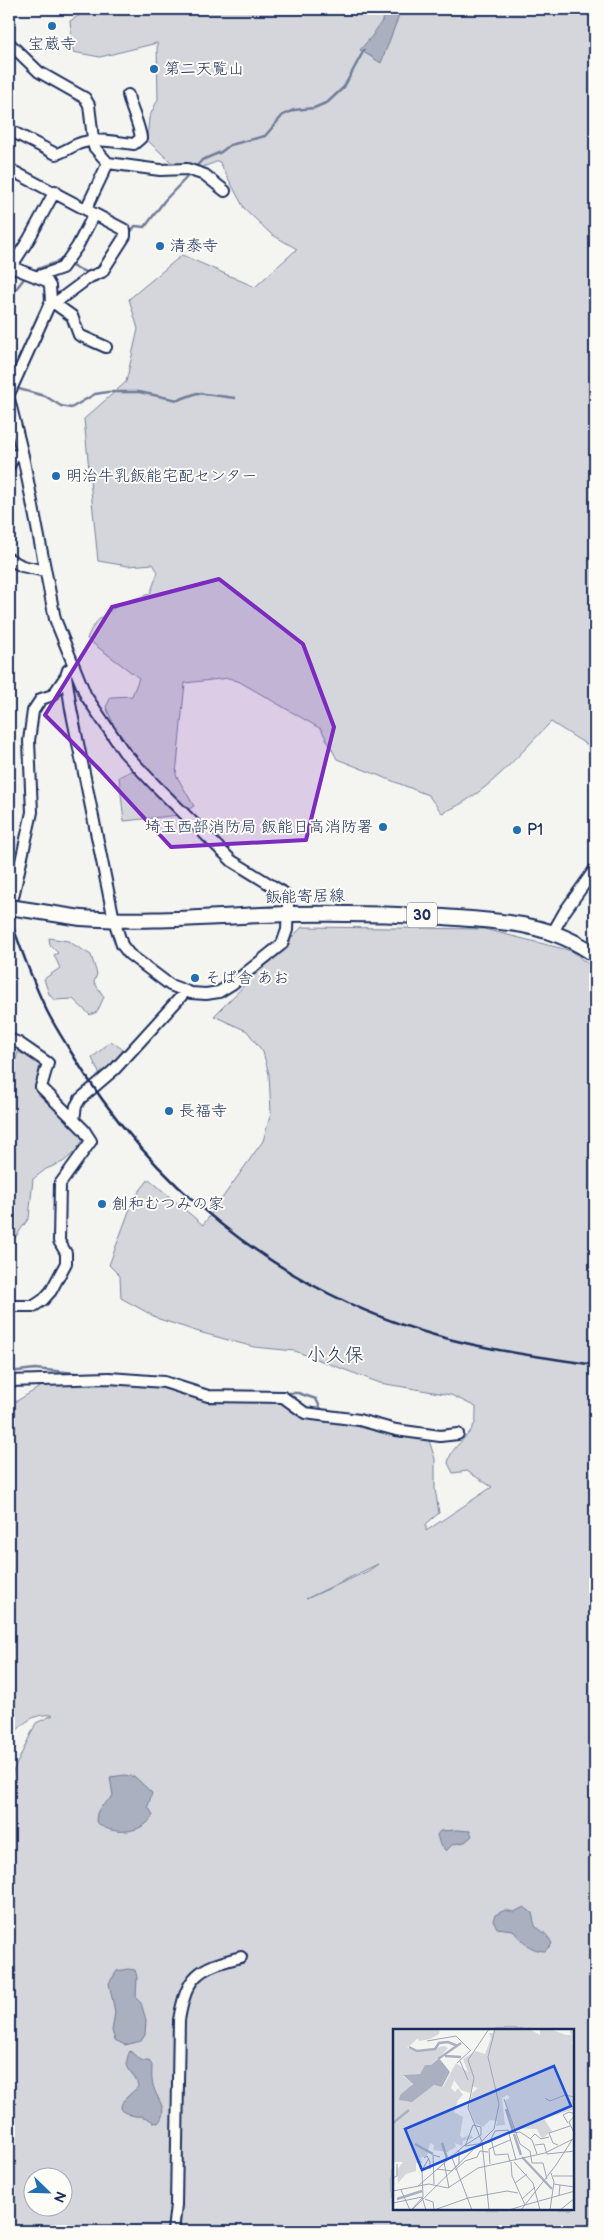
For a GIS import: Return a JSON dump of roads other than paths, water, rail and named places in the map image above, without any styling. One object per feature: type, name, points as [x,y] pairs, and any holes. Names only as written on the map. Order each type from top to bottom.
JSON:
[{"type":"main road","name":"飯能寄居線","points":[[9,907],[81,918],[139,921],[288,914],[412,915],[489,920],[511,922],[554,932],[595,955]]},
{"type":"street","points":[[9,43],[39,72],[85,98],[89,105],[97,150],[108,163],[160,170],[187,169],[205,175],[225,191]]},
{"type":"street","points":[[9,130],[56,154],[78,144],[94,141],[134,144],[141,138],[139,126],[131,108],[128,95]]},
{"type":"street","points":[[36,277],[62,268],[76,247],[108,163]]},
{"type":"street","points":[[9,169],[55,191],[125,230],[125,236],[102,272],[90,277],[53,302],[9,394]]},
{"type":"street","points":[[55,191],[29,240],[10,266],[47,282],[50,286],[53,302],[72,316],[78,335],[106,347]]},
{"type":"street","points":[[9,399],[15,456],[55,619],[86,696],[124,752],[210,842],[232,862],[284,893],[286,898],[287,930],[282,944],[232,984],[219,992],[206,994],[186,991],[170,985],[129,954],[122,946],[114,920],[66,676]]},
{"type":"street","points":[[9,466],[15,456]]},
{"type":"street","points":[[9,559],[22,566],[44,571]]},
{"type":"street","points":[[9,915],[32,812],[29,741],[33,711],[41,699],[53,695],[68,670],[73,666]]},
{"type":"street","points":[[554,932],[565,911],[595,869]]},
{"type":"street","points":[[74,1119],[76,1106],[80,1099],[115,1069],[186,991]]},
{"type":"street","points":[[9,1039],[19,1043],[48,1063],[41,1087],[74,1119],[91,1141],[60,1184],[59,1241],[66,1253],[66,1263],[51,1291],[43,1300],[34,1306],[9,1306]]},
{"type":"street","points":[[9,1381],[109,1378],[164,1382],[208,1396],[284,1397],[305,1413],[359,1420],[396,1430],[440,1436],[458,1434]]},
{"type":"street","points":[[172,2231],[176,2206],[179,2020],[184,1996],[201,1970],[212,1964],[241,1957]]},
{"type":"water","points":[[390,9],[398,11],[398,18],[381,63],[360,50]]},
{"type":"water","points":[[125,1775],[135,1777],[152,1793],[148,1806],[153,1815],[143,1826],[126,1831],[118,1831],[102,1826],[96,1821],[97,1813],[113,1796],[110,1777]]},
{"type":"water","points":[[440,1831],[470,1831],[472,1836],[465,1842],[453,1844],[446,1851],[440,1845],[437,1835]]},
{"type":"water","points":[[524,1907],[532,1913],[535,1926],[545,1934],[552,1944],[545,1951],[540,1951],[526,1945],[513,1930],[497,1928],[493,1920],[495,1915],[505,1910],[514,1912]]},
{"type":"water","points":[[135,1970],[137,1977],[136,1998],[141,2003],[146,2020],[145,2035],[141,2041],[125,2045],[115,2040],[112,2031],[115,2012],[109,1983],[117,1971]]},
{"type":"water","points":[[130,2051],[140,2060],[149,2061],[152,2065],[152,2083],[163,2113],[158,2123],[122,2110],[123,2102],[138,2087],[127,2063]]},
{"type":"waterway","points":[[194,169],[202,160],[221,152],[230,145],[265,136],[283,115],[294,110],[314,108],[328,102],[344,87],[364,50]]},
{"type":"waterway","points":[[128,236],[135,226],[145,227],[165,200],[190,174]]},
{"type":"waterway","points":[[32,271],[60,261],[62,262]]},
{"type":"waterway","points":[[67,264],[90,274]]},
{"type":"waterway","points":[[9,298],[26,276]]},
{"type":"waterway","points":[[15,388],[45,396],[61,406],[71,408],[95,394],[108,392],[139,392],[178,400],[197,393],[235,398]]},
{"type":"waterway","points":[[9,1372],[35,1369],[86,1374]]},
{"type":"waterway","points":[[284,1393],[298,1393],[316,1399],[322,1411]]},
{"type":"railway","points":[[9,916],[47,1011],[71,1052],[103,1100],[138,1145],[178,1186],[220,1224],[266,1257],[315,1287],[367,1311],[421,1331],[464,1343],[595,1365]]},
{"type":"place","name":"宝蔵寺","points":[[52,26]]},
{"type":"place","name":"第二天覧山","points":[[154,69]]},
{"type":"place","name":"清泰寺","points":[[160,246]]},
{"type":"place","name":"明治牛乳飯能宅配センター","points":[[56,476]]},
{"type":"place","name":"埼玉西部消防局 飯能日高消防署","points":[[383,827]]},
{"type":"place","name":"P1","points":[[517,830]]},
{"type":"place","name":"そば舎 あお","points":[[195,978]]},
{"type":"place","name":"長福寺","points":[[169,1111]]},
{"type":"place","name":"創和むつみの家","points":[[102,1204]]},
{"type":"district","name":"小久保","points":[[335,1355]]}]
